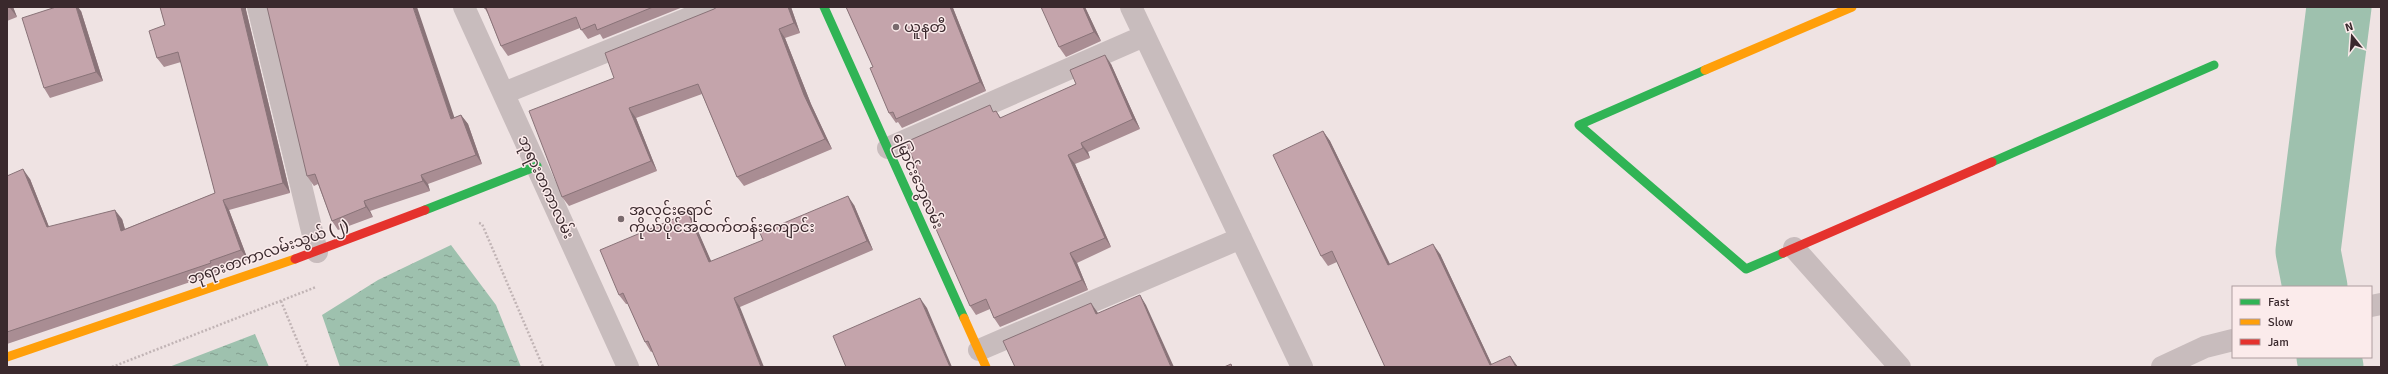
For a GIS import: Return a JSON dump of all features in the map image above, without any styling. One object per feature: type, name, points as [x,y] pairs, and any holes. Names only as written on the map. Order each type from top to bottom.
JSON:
[{"type":"street","points":[[258,7],[317,252]]},
{"type":"street","name":"ဘုရားတကာလမ်း","points":[[464,7],[628,367]]},
{"type":"street","points":[[504,93],[716,7]]},
{"type":"street","name":"မြောင်းဘွေလမ်း","points":[[824,7],[983,359]]},
{"type":"street","points":[[1131,7],[1302,367]]},
{"type":"street","points":[[1852,7],[1579,125],[1746,269],[2214,65]]},
{"type":"street","points":[[888,148],[1144,36]]},
{"type":"street","name":"ဘုရားတကာလမ်းသွယ် (၂)","points":[[7,358],[317,252],[537,166]]},
{"type":"street","points":[[983,359],[1241,238]]},
{"type":"street","points":[[1794,248],[1900,367]]},
{"type":"street","points":[[2162,367],[2204,347],[2232,340]]},
{"type":"path","points":[[482,224],[543,367]]},
{"type":"path","points":[[112,367],[281,301],[308,367]]},
{"type":"water","points":[[451,245],[496,305],[521,367],[340,367],[322,315],[378,280]]},
{"type":"water","points":[[255,334],[269,367],[169,367]]},
{"type":"building","points":[[56,7],[76,7],[96,72],[44,88],[22,18]]},
{"type":"building","points":[[160,7],[241,7],[283,183],[223,200],[241,250],[210,261],[211,263],[7,332],[7,176],[23,169],[47,227],[115,210],[121,231],[215,193],[178,52],[157,58],[149,31],[165,25]]},
{"type":"building","points":[[267,7],[413,7],[451,119],[461,115],[476,155],[421,175],[423,181],[364,201],[366,207],[332,221],[315,174],[307,176]]},
{"type":"building","points":[[484,7],[653,7],[597,30],[595,24],[581,30],[576,17],[501,46],[486,8]]},
{"type":"building","points":[[717,7],[788,7],[794,23],[779,29],[804,95],[825,139],[737,177],[698,84],[629,108],[651,161],[562,197],[529,111],[614,78],[605,53]]},
{"type":"building","points":[[846,7],[950,7],[980,82],[896,119],[893,112],[889,113],[870,68],[873,67]]},
{"type":"building","points":[[1041,7],[1083,7],[1094,32],[1059,47]]},
{"type":"building","points":[[1105,55],[1133,119],[1081,143],[1083,148],[1068,155],[1105,238],[1070,253],[1082,280],[994,318],[986,299],[970,306],[925,204],[931,202],[906,142],[990,105],[993,112],[996,111],[1000,118],[1076,84],[1070,70]]},
{"type":"building","points":[[1323,131],[1388,265],[1433,244],[1490,365],[1510,356],[1516,367],[1385,367],[1332,251],[1321,256],[1273,155]]},
{"type":"building","points":[[848,196],[867,241],[734,298],[761,367],[659,367],[648,341],[645,342],[623,293],[619,295],[600,250],[688,213],[709,262],[763,240],[760,233]]},
{"type":"building","points":[[1140,295],[1171,367],[1015,367],[1003,341],[1091,303],[1096,314]]},
{"type":"building","points":[[920,298],[950,367],[846,367],[833,336]]},
{"type":"building","points":[[1231,364],[1232,367],[1224,367]]},
{"type":"waterway","points":[[2315,286],[2308,251],[2339,7]]},
{"type":"waterway","points":[[2329,358],[2331,367]]},
{"type":"traffic: fast","points":[[824,7],[964,318]]},
{"type":"traffic: fast","points":[[1992,162],[2214,65]]},
{"type":"traffic: fast","points":[[1705,70],[1579,125],[1746,269],[1783,253]]},
{"type":"traffic: fast","points":[[425,210],[537,166]]},
{"type":"traffic: slow","points":[[1705,70],[1852,7]]},
{"type":"traffic: slow","points":[[7,357],[295,259]]},
{"type":"traffic: slow","points":[[964,318],[986,367]]},
{"type":"traffic: jam","points":[[1783,253],[1992,162]]},
{"type":"traffic: jam","points":[[295,259],[425,210]]},
{"type":"place","name":"ယူနတီ","points":[[896,27]]},
{"type":"place","name":"အလင်းရောင် ကိုယ်ပိုင်အထက်တန်းကျောင်း","points":[[621,219]]}]
